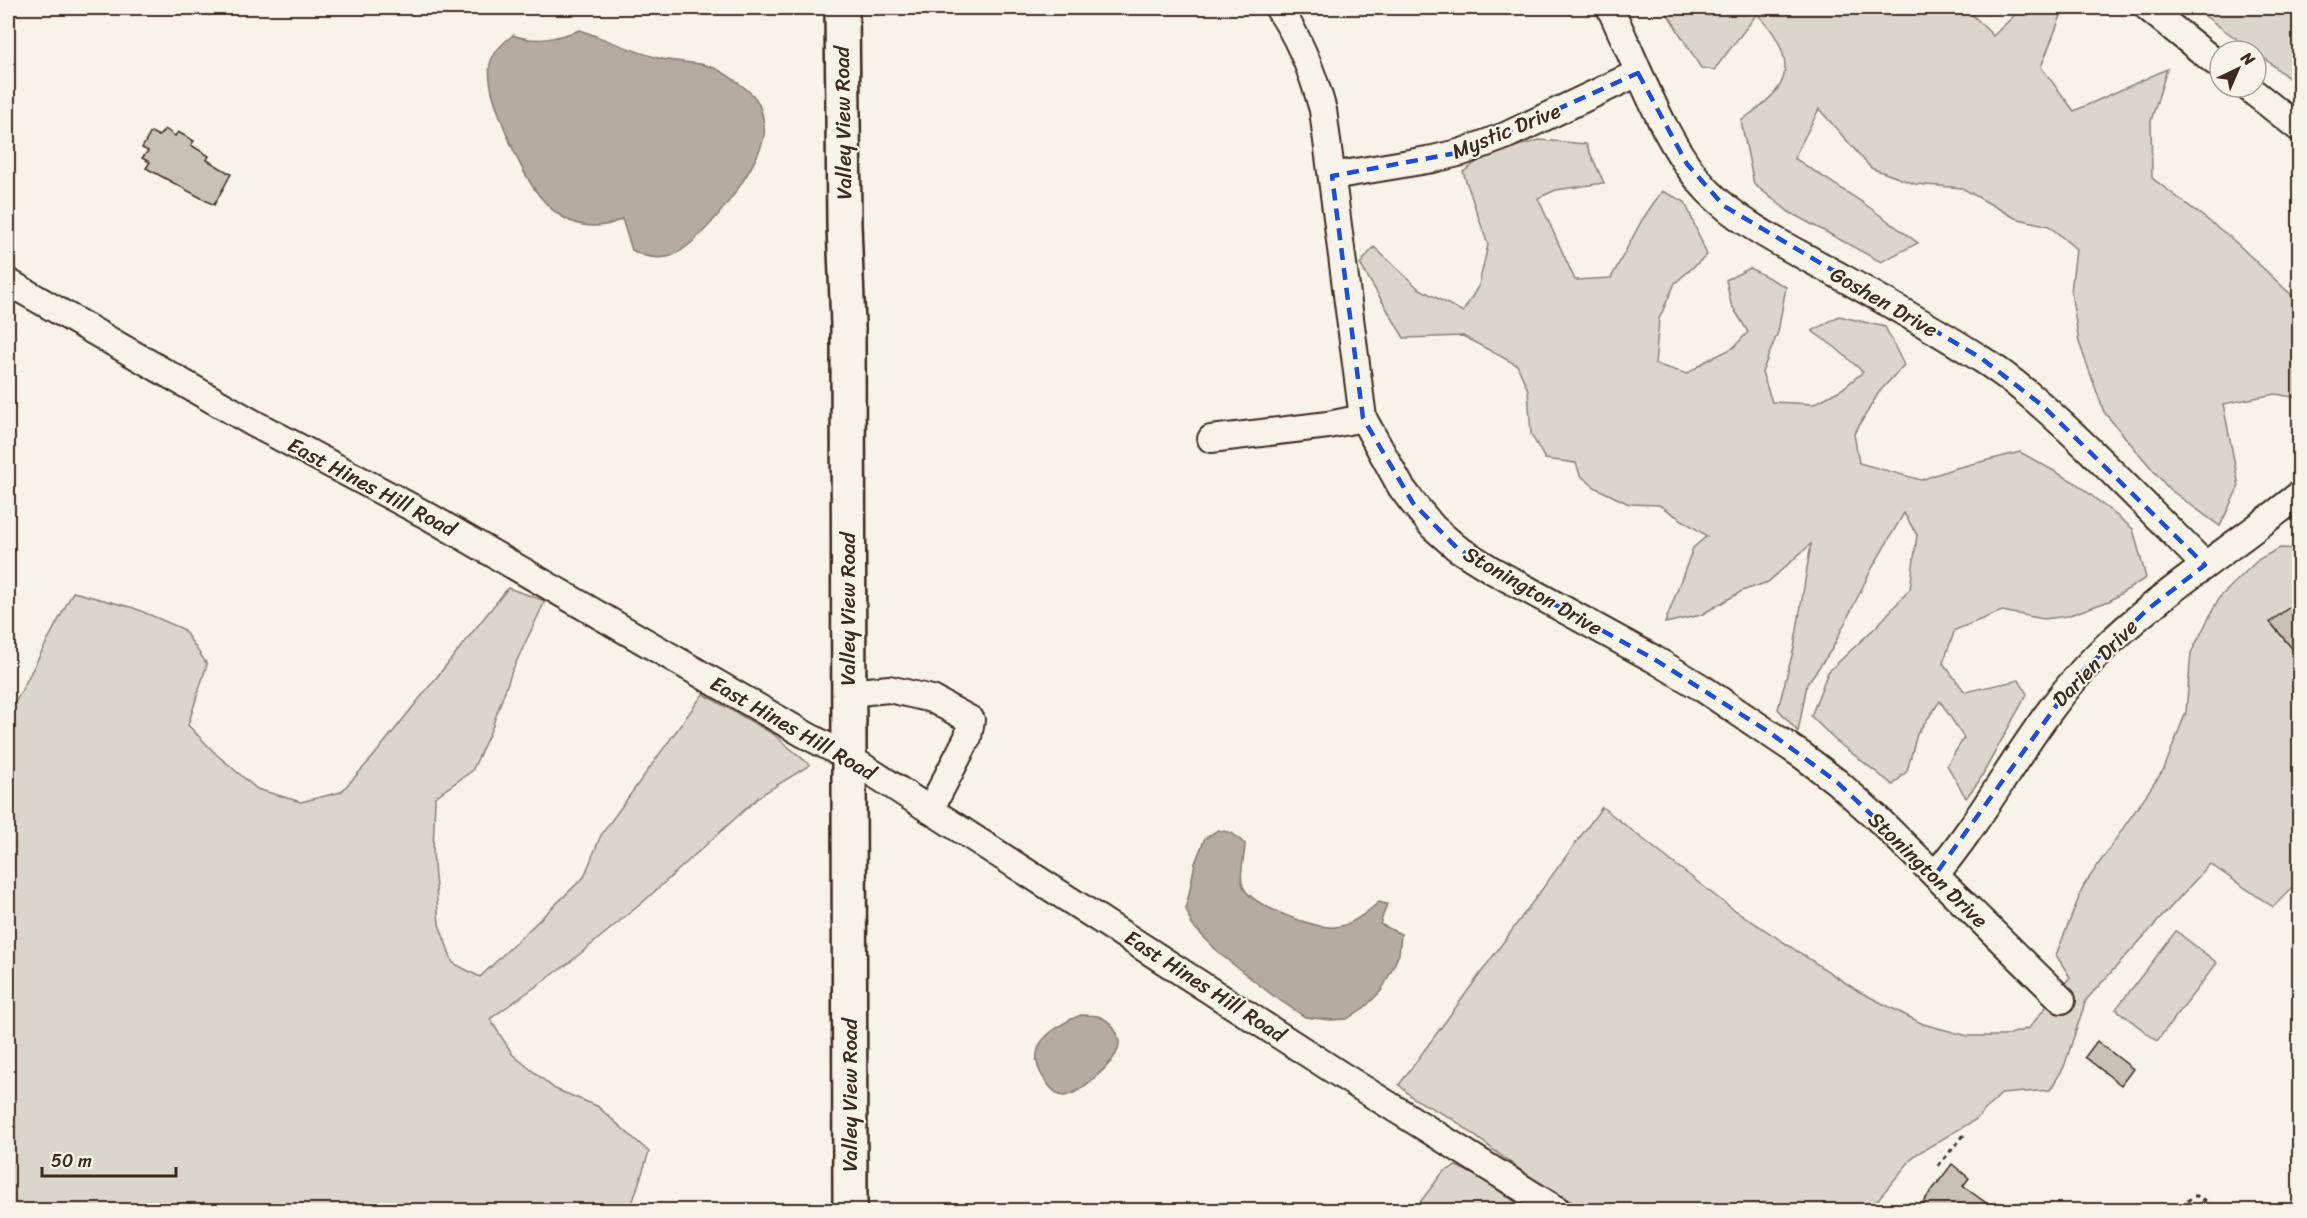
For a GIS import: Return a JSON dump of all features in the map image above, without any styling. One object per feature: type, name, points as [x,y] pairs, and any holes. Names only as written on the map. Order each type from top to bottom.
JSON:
[{"type":"main road","name":"Valley View Road","points":[[842,8],[844,225],[848,325],[850,1210]]},
{"type":"street","name":"Stonington Drive","points":[[1278,8],[1301,46],[1314,79],[1324,119],[1363,418],[1401,487],[1434,527],[1457,548],[1492,570],[1654,659],[1769,732],[1836,782],[1935,874],[2062,1000]]},
{"type":"street","name":"Goshen Drive","points":[[1610,8],[1651,101],[1687,164],[1724,206],[1786,246],[1900,309],[1981,358],[2043,406],[2118,476],[2205,565]]},
{"type":"street","points":[[2148,8],[2208,56]]},
{"type":"street","name":"Mystic Drive","points":[[1332,176],[1462,152],[1505,136],[1638,73]]},
{"type":"street","points":[[2262,99],[2300,129]]},
{"type":"street","name":"East Hines Hill Road","points":[[8,282],[253,423],[428,516],[848,757],[1341,1075],[1557,1210]]},
{"type":"street","points":[[1211,439],[1328,425],[1363,418]]},
{"type":"street","name":"Darien Drive","points":[[1935,874],[1962,840],[2041,721],[2097,655],[2148,609],[2300,494]]},
{"type":"street","points":[[848,693],[889,689],[932,699],[971,720],[968,737],[930,810]]},
{"type":"path","points":[[2293,604],[2290,600],[2300,593]]},
{"type":"path","points":[[1938,1166],[1964,1135]]},
{"type":"path","points":[[2172,1210],[2180,1208],[2193,1196],[2197,1196],[2218,1210]]},
{"type":"path","points":[[1894,1207],[1898,1210]]},
{"type":"highlighted area","points":[[1638,73],[1687,164],[1724,206],[1981,358],[2043,406],[2205,565],[2148,609],[2077,677],[1935,875],[1837,782],[1769,732],[1654,659],[1492,570],[1457,548],[1413,503],[1363,418],[1332,176],[1462,152]]},
{"type":"shaded area","points":[[1664,8],[1969,8],[1969,11],[1993,36],[2022,8],[2064,8],[2041,67],[2074,111],[2167,69],[2151,121],[2152,178],[2229,236],[2299,302],[2299,398],[2275,394],[2223,404],[2239,486],[2220,526],[2169,489],[2104,412],[2079,342],[2071,292],[2076,249],[2049,226],[2015,218],[1962,188],[1915,184],[1871,168],[1819,109],[1794,158],[1862,202],[1918,243],[1881,262],[1789,212],[1754,184],[1741,121],[1768,99],[1782,81],[1785,71],[1784,61],[1777,40],[1757,14],[1714,70],[1701,68]]},
{"type":"shaded area","points":[[2194,8],[2299,8],[2299,87],[2268,61],[2268,39],[2237,39]]},
{"type":"shaded area","points":[[580,30],[652,56],[712,67],[748,90],[760,107],[764,135],[752,166],[726,205],[710,224],[680,252],[657,258],[632,250],[622,219],[605,225],[585,225],[567,220],[539,196],[519,161],[493,96],[489,72],[491,60],[496,51],[513,35],[530,39],[547,39]]},
{"type":"shaded area","points":[[1540,140],[1586,144],[1604,183],[1556,190],[1538,198],[1575,280],[1611,278],[1642,220],[1662,191],[1685,202],[1707,255],[1675,283],[1659,319],[1655,364],[1687,374],[1706,361],[1733,348],[1748,332],[1731,304],[1726,280],[1750,268],[1786,287],[1778,332],[1762,372],[1772,402],[1814,404],[1842,389],[1863,372],[1812,331],[1839,316],[1885,327],[1904,365],[1879,392],[1854,434],[1859,463],[1921,480],[1952,469],[2020,452],[2076,483],[2133,529],[2146,578],[2109,601],[2067,616],[2044,619],[2002,611],[1955,630],[1943,663],[1965,692],[2019,680],[2027,694],[1979,781],[1966,798],[1947,765],[1964,738],[1940,701],[1917,734],[1907,771],[1893,785],[1836,741],[1811,716],[1828,672],[1878,625],[1910,589],[1917,535],[1904,513],[1871,570],[1832,649],[1807,684],[1798,732],[1778,709],[1794,648],[1811,544],[1768,582],[1742,591],[1701,615],[1665,623],[1693,548],[1707,536],[1659,505],[1629,504],[1596,488],[1580,475],[1576,463],[1545,459],[1531,434],[1528,390],[1517,365],[1463,336],[1404,338],[1360,264],[1374,247],[1418,288],[1463,312],[1479,285],[1488,245],[1463,172],[1488,154]]},
{"type":"shaded area","points":[[2280,548],[2299,549],[2299,881],[2273,907],[2210,864],[2086,1000],[2064,1067],[2050,1090],[2001,1094],[1975,1120],[1915,1155],[1869,1210],[1587,1210],[1536,1182],[1454,1120],[1413,1098],[1399,1085],[1602,807],[1727,905],[1858,991],[1923,1024],[1968,1036],[2004,1036],[2029,1028],[2070,977],[2056,955],[2084,885],[2164,769],[2186,712],[2191,653],[2219,598],[2259,559]]},
{"type":"shaded area","points":[[508,588],[545,601],[512,671],[491,730],[472,771],[435,797],[433,852],[439,924],[453,963],[480,977],[584,877],[601,835],[703,694],[773,734],[810,765],[761,795],[643,902],[569,963],[490,1019],[513,1055],[555,1089],[597,1106],[649,1152],[630,1210],[8,1210],[8,709],[17,699],[73,592],[134,608],[183,629],[207,664],[188,725],[216,754],[257,789],[301,802],[341,792],[372,758]]},
{"type":"shaded area","points":[[1218,830],[1232,833],[1245,844],[1241,874],[1245,890],[1251,897],[1273,910],[1301,921],[1335,927],[1353,921],[1379,902],[1387,904],[1380,924],[1401,934],[1399,954],[1381,991],[1365,1007],[1347,1019],[1330,1020],[1305,1017],[1272,995],[1220,954],[1192,925],[1186,909],[1195,863],[1205,838]]},
{"type":"shaded area","points":[[2176,931],[2217,963],[2157,1041],[2116,1009]]},
{"type":"shaded area","points":[[1081,1015],[1106,1020],[1116,1032],[1119,1046],[1110,1062],[1095,1077],[1078,1090],[1064,1096],[1055,1092],[1043,1077],[1037,1062],[1038,1050],[1043,1039]]},
{"type":"shaded area","points":[[1456,1166],[1477,1176],[1527,1210],[1414,1210],[1443,1172]]},
{"type":"building","points":[[165,129],[175,136],[178,132],[194,141],[191,145],[209,156],[207,160],[231,174],[214,205],[146,168],[150,162],[142,158],[148,151],[142,148],[151,132],[159,136]]},
{"type":"building","points":[[2300,599],[2300,658],[2270,622]]},
{"type":"building","points":[[2097,1041],[2133,1069],[2121,1085],[2085,1057]]},
{"type":"building","points":[[1952,1164],[1969,1178],[1963,1186],[1996,1210],[1917,1210]]}]
